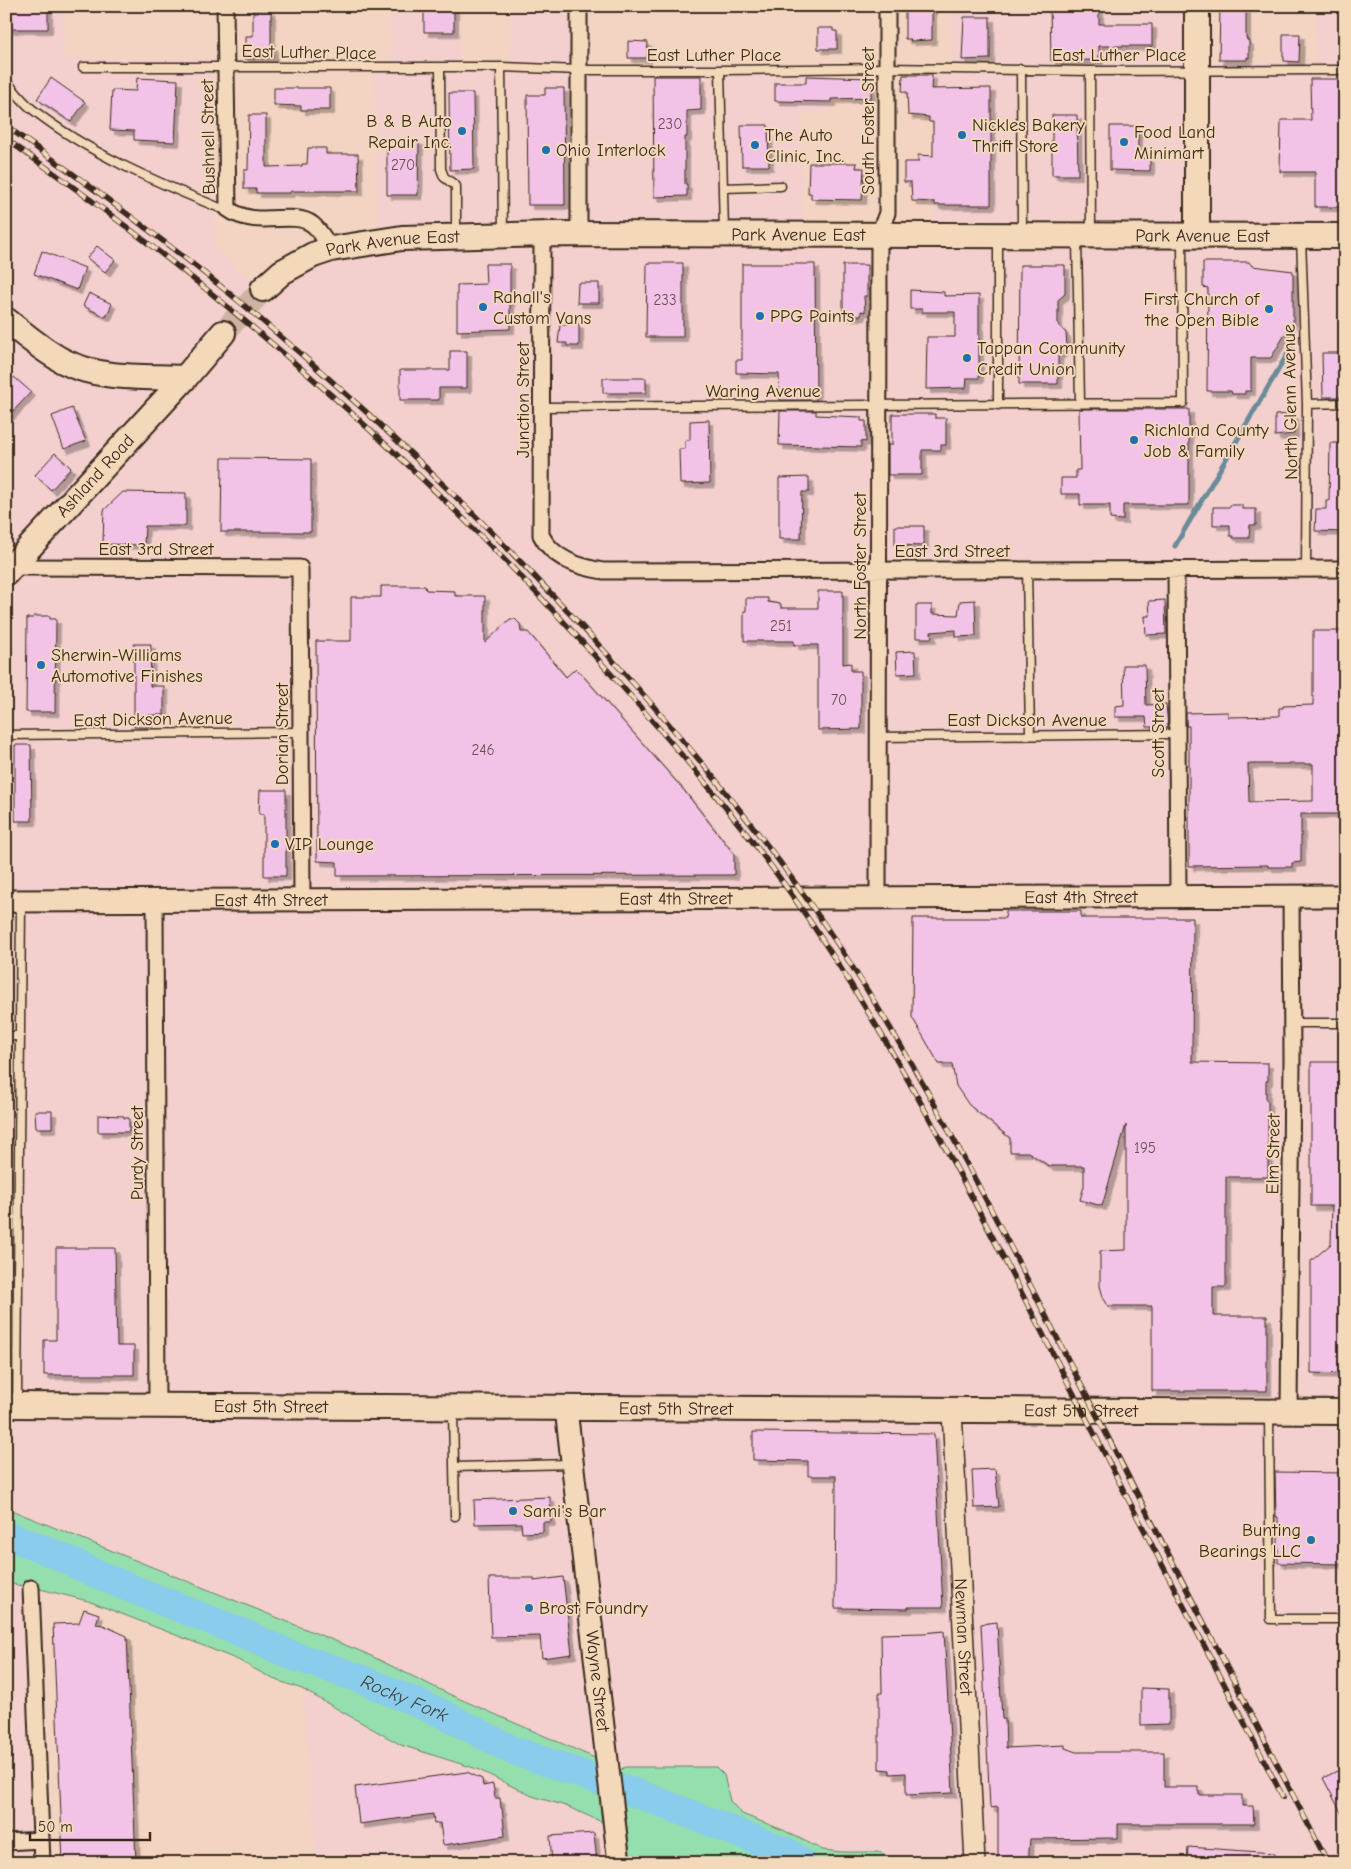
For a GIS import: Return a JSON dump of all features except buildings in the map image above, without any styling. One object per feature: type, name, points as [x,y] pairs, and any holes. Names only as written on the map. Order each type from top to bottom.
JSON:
[{"type":"main road","points":[[1189,235],[1197,71],[1197,6]]},
{"type":"main road","name":"Park Avenue East","points":[[263,289],[282,272],[297,263],[331,249],[402,238],[503,234],[1345,236]]},
{"type":"main road","points":[[6,320],[44,350],[77,367],[116,376],[185,378],[223,333]]},
{"type":"main road","name":"Ashland Road","points":[[9,570],[185,378]]},
{"type":"main road","name":"East 4th Street","points":[[14,900],[1345,896]]},
{"type":"main road","name":"East 5th Street","points":[[12,1405],[1345,1412]]},
{"type":"main road","name":"Wayne Street","points":[[566,1409],[619,1863]]},
{"type":"street","name":"Bushnell Street","points":[[226,6],[228,209],[243,218],[252,220],[300,219],[310,223],[320,231],[331,249]]},
{"type":"street","points":[[579,6],[579,234]]},
{"type":"street","name":"South Foster Street","points":[[879,234],[887,213],[887,6]]},
{"type":"street","name":"Junction Street","points":[[542,234],[541,535],[551,550],[561,558]]},
{"type":"street","name":"North Foster Street","points":[[878,898],[879,234]]},
{"type":"street","name":"East 3rd Street","points":[[561,558],[604,571],[1345,569]]},
{"type":"street","name":"East 3rd Street","points":[[9,570],[300,568]]},
{"type":"street","name":"Dorian Street","points":[[300,568],[302,899]]},
{"type":"street","name":"Scott Street","points":[[1176,569],[1178,897]]},
{"type":"street","name":"Elm Street","points":[[1279,1412],[1292,1022],[1291,896]]},
{"type":"street","name":"Purdy Street","points":[[155,900],[156,1406]]},
{"type":"street","name":"Newman Street","points":[[952,1411],[975,1863]]},
{"type":"street","points":[[31,1588],[42,1863]]},
{"type":"street","points":[[6,1842],[41,1840]]},
{"type":"lane","name":"East Luther Place","points":[[83,67],[226,66],[579,70],[887,68],[1090,71],[1345,70]]},
{"type":"lane","points":[[440,68],[441,169],[444,177],[456,186],[456,236]]},
{"type":"lane","points":[[501,68],[503,234]]},
{"type":"lane","points":[[1021,69],[1022,235]]},
{"type":"lane","points":[[720,70],[724,234]]},
{"type":"lane","points":[[1080,403],[1090,71]]},
{"type":"lane","points":[[6,80],[31,108],[90,148],[154,181],[220,208],[228,209]]},
{"type":"lane","points":[[723,188],[781,186]]},
{"type":"lane","points":[[998,235],[998,405]]},
{"type":"lane","name":"Waring Avenue","points":[[542,407],[1182,403],[1189,235]]},
{"type":"lane","name":"North Glenn Avenue","points":[[1301,236],[1307,404],[1306,569]]},
{"type":"lane","points":[[1307,404],[1345,404]]},
{"type":"lane","points":[[1027,570],[1030,734]]},
{"type":"lane","name":"East Dickson Avenue","points":[[6,735],[301,732]]},
{"type":"lane","name":"East Dickson Avenue","points":[[878,736],[1176,734]]},
{"type":"lane","points":[[12,1405],[20,1036],[14,900]]},
{"type":"lane","points":[[1292,1022],[1345,1023]]},
{"type":"lane","points":[[6,1036],[20,1036]]},
{"type":"lane","points":[[453,1408],[455,1516]]},
{"type":"lane","points":[[1279,1412],[1271,1619],[1345,1619]]},
{"type":"lane","points":[[454,1467],[573,1464]]},
{"type":"shaded area","points":[[6,6],[65,6],[63,58],[214,60],[214,249],[263,289],[378,238],[374,65],[391,64],[390,6],[459,6],[460,65],[510,64],[510,6],[589,6],[590,65],[831,66],[833,112],[800,113],[803,221],[934,222],[933,66],[952,66],[952,6],[1183,6],[1184,63],[1316,62],[1315,6],[1345,6],[1345,1863],[894,1863],[889,1857],[823,1850],[783,1830],[742,1814],[730,1801],[724,1775],[716,1767],[625,1767],[595,1758],[451,1695],[365,1653],[6,1508]]},
{"type":"shaded area","points":[[6,1583],[21,1585],[32,1863],[6,1863]]},
{"type":"shaded area","points":[[302,1689],[401,1745],[477,1769],[532,1796],[566,1806],[602,1822],[608,1863],[317,1863]]},
{"type":"green space","points":[[6,1508],[365,1653],[451,1695],[595,1758],[602,1822],[566,1806],[532,1796],[477,1769],[401,1745],[302,1689],[273,1679],[238,1660],[194,1642],[88,1601],[6,1583]]},
{"type":"green space","points":[[625,1767],[716,1767],[724,1775],[730,1801],[742,1814],[783,1830],[823,1850],[879,1852],[889,1857],[894,1863],[631,1863],[620,1770]]},
{"type":"waterway","points":[[1175,546],[1291,348]]},
{"type":"waterway","name":"Rocky Fork","points":[[6,1535],[41,1548],[108,1579],[247,1635],[291,1655],[356,1677],[441,1713],[512,1750],[644,1796],[789,1853],[802,1863]]},
{"type":"tunnel","points":[[223,333],[263,289]]},
{"type":"railway","points":[[6,126],[128,214],[217,283],[294,348],[387,431],[477,518],[565,608],[659,712],[757,832],[804,895],[843,952],[916,1071],[950,1132],[1328,1863]]},
{"type":"railway","points":[[6,139],[171,261],[329,393],[404,462],[478,533],[550,607],[665,735],[753,842],[830,951],[897,1060],[959,1172],[1283,1797]]},
{"type":"place","name":"B & B Auto Repair Inc.","points":[[462,131]]},
{"type":"place","name":"Nickles Bakery Thrift Store","points":[[962,135]]},
{"type":"place","name":"Food Land Minimart","points":[[1124,142]]},
{"type":"place","name":"The Auto Clinic, Inc.","points":[[755,145]]},
{"type":"place","name":"Ohio Interlock","points":[[546,150]]},
{"type":"place","name":"Rahall's Custom Vans","points":[[483,307]]},
{"type":"place","name":"First Church of the Open Bible","points":[[1269,309]]},
{"type":"place","name":"PPG Paints","points":[[760,316]]},
{"type":"place","name":"Tappan Community Credit Union","points":[[967,358]]},
{"type":"place","name":"Richland County Job & Family","points":[[1134,440]]},
{"type":"place","name":"Sherwin-Williams Automotive Finishes","points":[[41,665]]},
{"type":"place","name":"VIP Lounge","points":[[275,844]]},
{"type":"place","name":"Sami's Bar","points":[[513,1511]]},
{"type":"place","name":"Bunting Bearings LLC","points":[[1311,1540]]},
{"type":"place","name":"Brost Foundry","points":[[529,1608]]}]
